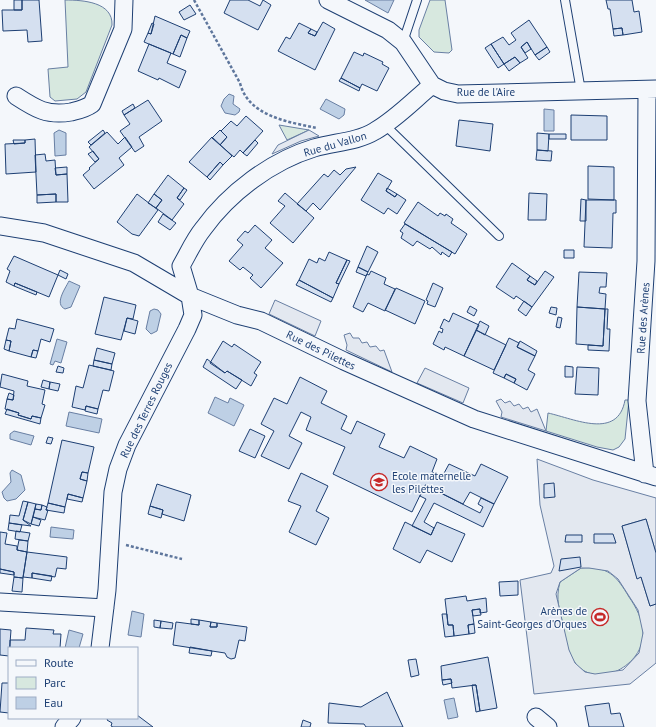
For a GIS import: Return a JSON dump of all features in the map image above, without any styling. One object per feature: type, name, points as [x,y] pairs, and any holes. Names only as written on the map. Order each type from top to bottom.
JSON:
[{"type":"street","points":[[16,96],[36,108],[51,113],[81,110],[92,104],[123,28],[124,0]]},
{"type":"street","points":[[328,0],[388,30],[403,42],[432,85]]},
{"type":"street","name":"Rue du Vallon","points":[[190,296],[181,266],[202,229],[231,198],[258,177],[294,156],[314,148],[347,141],[370,134],[385,125],[432,85]]},
{"type":"street","name":"Rue de l'Aire","points":[[432,85],[444,91],[458,94],[652,90]]},
{"type":"street","name":"Rue des Arènes","points":[[652,90],[646,261],[637,401],[652,479]]},
{"type":"street","name":"Rue des Pilettes","points":[[0,226],[44,233],[134,263],[190,296],[236,315],[261,321],[344,361],[474,419],[652,479]]},
{"type":"street","name":"Rue des Terres Rouges","points":[[100,647],[105,608],[113,492],[118,469],[127,445],[193,315],[190,296]]},
{"type":"street","points":[[0,602],[105,608]]},
{"type":"street","points":[[64,727],[71,719]]},
{"type":"lane","points":[[403,42],[417,0]]},
{"type":"lane","points":[[565,0],[581,91]]},
{"type":"lane","points":[[385,125],[499,236]]},
{"type":"path","points":[[194,0],[240,83],[242,93],[252,103],[274,118],[331,131],[347,141]]},
{"type":"path","points":[[110,542],[182,559]]},
{"type":"green space","points":[[65,0],[88,2],[102,7],[108,11],[111,17],[112,25],[86,92],[77,99],[55,101],[50,97],[48,69],[68,67]]},
{"type":"green space","points":[[430,0],[445,0],[452,50],[449,53],[434,52],[419,37],[419,30]]},
{"type":"green space","points":[[279,125],[309,130],[287,140]]},
{"type":"green space","points":[[625,400],[629,400],[625,439],[619,447],[613,450],[597,447],[546,431],[548,413],[582,422],[594,424],[605,423],[614,420],[621,412]]},
{"type":"green space","name":"Arènes de Saint-Georges d'Orques","points":[[581,568],[605,570],[615,578],[620,583],[634,605],[642,623],[643,633],[641,645],[636,655],[628,664],[607,674],[596,675],[585,671],[576,664],[571,656],[566,641],[558,604],[560,582]]},
{"type":"shaded area","points":[[309,130],[319,136],[301,141],[272,154],[278,145]]},
{"type":"shaded area","points":[[275,300],[321,321],[315,336],[269,314]]},
{"type":"shaded area","points":[[350,333],[353,338],[359,338],[362,343],[367,342],[370,347],[376,346],[380,351],[384,350],[392,372],[346,350],[347,345],[344,335]]},
{"type":"shaded area","points":[[425,368],[469,388],[463,403],[417,383]]},
{"type":"shaded area","points":[[501,399],[505,403],[510,401],[514,406],[519,404],[523,409],[528,407],[531,412],[537,409],[546,431],[501,417],[502,412],[496,401]]},
{"type":"shaded area","points":[[537,459],[593,480],[656,498],[656,553],[646,519],[622,526],[637,578],[641,577],[650,606],[656,604],[656,663],[630,684],[534,694],[520,580],[551,573],[554,566],[540,505]],"holes":[[[581,568],[608,571],[618,579],[638,610],[643,633],[639,653],[623,670],[595,674],[585,672],[575,663],[569,650],[556,594],[560,582]]]},
{"type":"water","points":[[365,0],[394,0],[388,13]]},
{"type":"water","points":[[229,94],[234,96],[233,104],[240,109],[235,115],[225,113],[221,106],[224,99]]},
{"type":"water","points":[[326,99],[345,109],[344,115],[339,119],[320,109]]},
{"type":"water","points":[[544,109],[554,110],[554,131],[544,131]]},
{"type":"water","points":[[59,130],[66,133],[66,155],[55,156],[54,133]]},
{"type":"water","points":[[69,281],[80,286],[71,307],[65,309],[60,304],[60,300]]},
{"type":"water","points":[[154,309],[158,310],[161,314],[157,331],[151,334],[146,329],[150,311]]},
{"type":"water","points":[[57,339],[67,342],[61,363],[55,361],[53,365],[50,364]]},
{"type":"water","points":[[215,397],[228,403],[230,398],[244,405],[234,426],[208,413]]},
{"type":"water","points":[[69,412],[102,419],[99,433],[66,426]]},
{"type":"water","points":[[14,431],[34,436],[31,445],[10,439],[10,434]]},
{"type":"water","points":[[12,470],[21,475],[25,490],[16,499],[7,501],[2,492],[11,482],[10,473]]},
{"type":"water","points":[[51,527],[74,530],[73,539],[50,537]]},
{"type":"water","points":[[132,611],[144,614],[141,637],[128,635]]},
{"type":"water","points":[[69,630],[83,634],[79,647],[65,647]]},
{"type":"water","points":[[454,698],[458,717],[448,719],[444,700]]},
{"type":"building","points":[[14,0],[22,0],[22,10],[14,10]]},
{"type":"building","points":[[22,0],[39,0],[42,41],[28,42],[27,30],[3,31],[2,10],[22,10]]},
{"type":"building","points":[[230,0],[248,0],[260,6],[263,0],[271,5],[258,30],[224,13]]},
{"type":"building","points":[[606,0],[632,0],[634,12],[639,11],[642,32],[623,35],[622,28],[613,29],[610,9],[608,9]]},
{"type":"building","points":[[190,5],[196,14],[184,20],[179,12]]},
{"type":"building","points":[[155,16],[190,31],[187,38],[181,35],[173,54],[144,42],[148,33],[151,34]]},
{"type":"building","points":[[529,20],[547,47],[535,55],[527,42],[521,47],[528,58],[520,63],[515,57],[504,64],[491,44],[503,37],[509,45],[516,40],[511,33]]},
{"type":"building","points":[[323,22],[335,29],[315,70],[278,51],[286,37],[290,39],[299,23],[311,29],[308,33],[315,36]]},
{"type":"building","points":[[152,23],[154,24],[151,34],[148,33]]},
{"type":"building","points":[[622,28],[623,35],[614,36],[613,29]]},
{"type":"building","points":[[311,29],[317,32],[315,36],[308,33]]},
{"type":"building","points":[[181,35],[187,38],[180,57],[173,54]]},
{"type":"building","points":[[527,42],[531,49],[525,53],[521,47]]},
{"type":"building","points":[[149,44],[171,53],[167,63],[186,71],[179,88],[159,78],[158,80],[138,71]]},
{"type":"building","points":[[491,44],[504,64],[498,68],[485,48]]},
{"type":"building","points":[[547,47],[550,52],[539,60],[535,55]]},
{"type":"building","points":[[354,52],[363,56],[364,53],[383,62],[382,64],[389,68],[377,91],[362,84],[360,88],[341,78]]},
{"type":"building","points":[[515,57],[520,63],[509,71],[504,64]]},
{"type":"building","points":[[341,78],[360,88],[359,91],[339,81]]},
{"type":"building","points":[[148,100],[162,121],[139,137],[144,146],[135,152],[120,131],[130,124],[124,115]]},
{"type":"building","points":[[133,104],[135,108],[124,115],[122,111]]},
{"type":"building","points":[[571,115],[607,116],[607,140],[571,140]]},
{"type":"building","points":[[246,116],[263,131],[243,153],[240,150],[234,157],[220,145],[227,137],[221,131],[231,121],[237,126]]},
{"type":"building","points":[[459,120],[493,124],[490,151],[456,146]]},
{"type":"building","points":[[103,130],[105,133],[91,145],[88,142]]},
{"type":"building","points":[[220,130],[227,137],[220,145],[212,138]]},
{"type":"building","points":[[107,132],[118,144],[125,137],[132,147],[119,158],[124,165],[94,189],[83,175],[99,159],[89,147]]},
{"type":"building","points":[[537,133],[549,134],[548,151],[537,150]]},
{"type":"building","points":[[549,134],[566,134],[566,139],[549,139]]},
{"type":"building","points":[[212,137],[232,156],[223,165],[220,162],[207,177],[189,162]]},
{"type":"building","points":[[35,139],[36,172],[6,174],[5,144],[25,143],[25,140]]},
{"type":"building","points":[[13,140],[25,140],[25,143],[14,144]]},
{"type":"building","points":[[255,140],[258,143],[247,156],[243,153]]},
{"type":"building","points":[[537,150],[552,151],[551,161],[536,160]]},
{"type":"building","points":[[93,151],[99,159],[95,162],[88,154]]},
{"type":"building","points":[[45,154],[46,161],[55,160],[56,175],[67,174],[68,202],[56,202],[56,194],[37,195],[35,155]]},
{"type":"building","points":[[220,162],[223,165],[210,180],[207,177]]},
{"type":"building","points":[[588,166],[614,167],[614,200],[588,199]]},
{"type":"building","points":[[67,167],[67,174],[56,175],[55,168]]},
{"type":"building","points":[[356,167],[320,210],[313,203],[306,211],[297,204],[324,174],[328,177],[334,170],[340,175],[346,169]]},
{"type":"building","points":[[378,173],[392,181],[386,191],[395,197],[397,194],[406,200],[397,214],[388,208],[384,214],[361,200]]},
{"type":"building","points":[[168,175],[184,188],[177,198],[184,204],[172,220],[156,208],[162,200],[154,194]]},
{"type":"building","points":[[184,188],[187,190],[180,200],[177,198]]},
{"type":"building","points":[[387,188],[397,194],[395,197],[386,191]]},
{"type":"building","points":[[285,193],[314,218],[293,243],[270,223],[285,206],[278,201]]},
{"type":"building","points":[[529,193],[547,194],[546,220],[528,220]]},
{"type":"building","points":[[56,194],[56,202],[37,203],[37,195]]},
{"type":"building","points":[[137,194],[158,210],[139,236],[132,234],[117,222]]},
{"type":"building","points":[[154,194],[162,200],[156,208],[148,203]]},
{"type":"building","points":[[581,199],[586,200],[586,221],[580,221]]},
{"type":"building","points":[[586,200],[616,200],[616,213],[613,213],[612,248],[584,247]]},
{"type":"building","points":[[418,202],[438,216],[440,213],[445,216],[446,214],[453,219],[451,223],[467,234],[455,254],[404,223]]},
{"type":"building","points":[[163,214],[176,223],[170,230],[158,222]]},
{"type":"building","points":[[405,224],[452,252],[449,257],[442,252],[441,255],[432,247],[430,249],[417,241],[413,246],[401,238],[403,233],[400,231]]},
{"type":"building","points":[[255,225],[272,240],[265,248],[283,263],[261,288],[250,278],[253,275],[243,267],[240,270],[229,261],[243,245],[237,240],[245,231],[248,233]]},
{"type":"building","points":[[367,246],[378,252],[368,272],[358,267]]},
{"type":"building","points":[[564,250],[574,250],[574,258],[564,258]]},
{"type":"building","points":[[329,252],[347,260],[336,283],[339,284],[333,298],[299,280],[309,259],[317,263],[319,258],[325,261]]},
{"type":"building","points":[[14,256],[58,275],[49,297],[15,283],[14,286],[6,282],[10,271],[7,269]]},
{"type":"building","points":[[347,260],[350,261],[339,284],[336,283]]},
{"type":"building","points":[[512,263],[530,276],[527,280],[535,285],[545,271],[554,277],[532,307],[516,296],[514,299],[496,287]]},
{"type":"building","points":[[358,267],[368,272],[366,276],[356,272]]},
{"type":"building","points":[[60,270],[68,274],[66,279],[58,275]]},
{"type":"building","points":[[371,271],[386,278],[384,284],[395,289],[385,311],[368,303],[363,312],[353,307],[367,274],[369,275]]},
{"type":"building","points":[[579,272],[607,273],[606,287],[600,287],[599,293],[606,294],[605,309],[577,307]]},
{"type":"building","points":[[530,276],[537,281],[535,285],[527,280]]},
{"type":"building","points":[[299,280],[333,298],[331,302],[296,285]]},
{"type":"building","points":[[15,283],[37,292],[36,295],[14,286]]},
{"type":"building","points":[[433,283],[443,288],[435,307],[427,304],[428,301],[426,300]]},
{"type":"building","points":[[396,288],[425,301],[415,324],[385,310]]},
{"type":"building","points":[[104,297],[136,305],[133,319],[127,318],[121,340],[95,334]]},
{"type":"building","points":[[524,301],[532,307],[526,316],[518,310]]},
{"type":"building","points":[[470,306],[477,310],[474,316],[467,312]]},
{"type":"building","points":[[551,307],[557,308],[556,315],[549,313]]},
{"type":"building","points":[[577,307],[605,309],[603,346],[576,344]]},
{"type":"building","points":[[605,309],[608,309],[607,329],[610,329],[609,351],[588,350],[588,345],[603,346]]},
{"type":"building","points":[[453,313],[479,325],[464,356],[445,347],[444,350],[433,344],[439,331],[442,333],[443,329],[440,328],[444,319],[449,322]]},
{"type":"building","points":[[558,317],[562,318],[560,328],[556,327]]},
{"type":"building","points":[[127,318],[138,321],[135,334],[124,331]]},
{"type":"building","points":[[17,319],[54,329],[50,342],[41,339],[38,351],[33,350],[31,357],[9,351],[11,341],[6,340],[9,328],[15,329]]},
{"type":"building","points":[[480,321],[489,326],[485,335],[476,330]]},
{"type":"building","points":[[476,330],[506,345],[494,370],[464,356]]},
{"type":"building","points":[[509,338],[519,343],[517,347],[535,356],[528,370],[535,374],[527,390],[514,383],[516,379],[506,374],[504,378],[493,373]]},
{"type":"building","points":[[6,340],[11,341],[9,351],[4,349]]},
{"type":"building","points":[[223,341],[232,347],[234,344],[261,362],[254,373],[257,375],[251,386],[227,371],[225,373],[210,363]]},
{"type":"building","points":[[520,341],[537,351],[535,356],[517,347]]},
{"type":"building","points":[[97,348],[115,353],[112,364],[94,360]]},
{"type":"building","points":[[33,350],[38,351],[36,358],[31,357]]},
{"type":"building","points":[[207,359],[225,373],[227,371],[242,380],[236,389],[203,367]]},
{"type":"building","points":[[94,360],[112,364],[111,370],[93,366]]},
{"type":"building","points":[[89,365],[114,371],[109,391],[103,390],[98,409],[86,406],[85,410],[72,407],[76,386],[83,388]]},
{"type":"building","points":[[58,366],[64,368],[63,373],[56,372]]},
{"type":"building","points":[[565,366],[573,367],[573,377],[565,377]]},
{"type":"building","points":[[577,367],[599,368],[598,395],[575,394]]},
{"type":"building","points":[[2,374],[28,381],[27,386],[45,390],[42,404],[45,405],[41,418],[32,416],[31,419],[18,415],[19,413],[5,409],[7,399],[13,400],[14,391],[0,387]]},
{"type":"building","points":[[506,374],[516,379],[514,383],[504,378]]},
{"type":"building","points":[[300,377],[327,391],[321,403],[347,416],[341,429],[351,434],[357,421],[385,434],[379,447],[404,458],[410,446],[437,459],[432,472],[442,477],[449,464],[475,476],[481,464],[508,477],[494,504],[470,492],[463,504],[425,485],[412,512],[333,474],[345,447],[306,430],[311,417],[301,412],[289,436],[302,443],[289,469],[261,456],[274,431],[261,424],[274,398],[287,404]]},
{"type":"building","points":[[43,380],[50,382],[49,389],[41,387]]},
{"type":"building","points":[[50,382],[60,384],[58,391],[49,389]]},
{"type":"building","points":[[9,393],[14,395],[13,400],[7,399]]},
{"type":"building","points":[[86,406],[98,409],[97,414],[85,411]]},
{"type":"building","points":[[7,409],[19,413],[18,415],[31,419],[32,416],[41,418],[40,424],[5,414]]},
{"type":"building","points":[[250,429],[265,436],[255,458],[239,451]]},
{"type":"building","points":[[48,437],[53,438],[51,444],[46,443]]},
{"type":"building","points":[[62,440],[94,447],[88,473],[82,472],[80,479],[87,481],[83,498],[68,494],[65,507],[48,503]]},
{"type":"building","points":[[82,472],[88,473],[87,481],[80,479]]},
{"type":"building","points":[[301,473],[328,486],[316,511],[329,518],[316,545],[289,532],[301,506],[288,501]]},
{"type":"building","points":[[554,483],[555,497],[544,498],[544,484]]},
{"type":"building","points":[[157,484],[191,495],[184,521],[162,514],[163,510],[150,506]]},
{"type":"building","points":[[425,485],[480,513],[483,507],[478,504],[481,498],[494,504],[483,527],[434,503],[424,522],[434,528],[431,535],[412,526],[426,499],[420,496]]},
{"type":"building","points":[[68,494],[83,498],[82,502],[67,499]]},
{"type":"building","points":[[23,501],[28,502],[23,520],[31,526],[9,523],[10,515],[19,516]]},
{"type":"building","points":[[28,502],[36,504],[31,524],[23,520]]},
{"type":"building","points":[[48,503],[65,507],[64,513],[46,510]]},
{"type":"building","points":[[36,504],[42,505],[41,510],[35,509]]},
{"type":"building","points":[[42,505],[47,507],[46,510],[48,510],[45,520],[33,517],[35,509],[41,510]]},
{"type":"building","points":[[150,506],[163,510],[161,518],[148,514]]},
{"type":"building","points":[[33,517],[41,520],[39,526],[31,524]]},
{"type":"building","points":[[646,519],[656,553],[656,604],[650,606],[641,577],[637,579],[622,526]]},
{"type":"building","points":[[405,522],[431,535],[437,522],[465,534],[452,562],[427,550],[420,563],[393,549]]},
{"type":"building","points":[[9,523],[22,525],[20,532],[8,530]]},
{"type":"building","points":[[16,531],[30,533],[28,541],[15,539]]},
{"type":"building","points":[[0,532],[7,533],[5,544],[17,546],[17,550],[27,552],[23,578],[14,577],[14,572],[0,569]]},
{"type":"building","points":[[594,534],[613,534],[616,543],[594,543]]},
{"type":"building","points":[[566,535],[582,535],[582,542],[565,542]]},
{"type":"building","points":[[19,540],[28,541],[27,552],[17,550]]},
{"type":"building","points":[[27,552],[67,557],[66,569],[57,568],[55,577],[32,573],[32,578],[23,577]]},
{"type":"building","points":[[580,557],[581,567],[559,571],[561,559]]},
{"type":"building","points":[[0,569],[14,572],[14,575],[0,573]]},
{"type":"building","points":[[32,573],[52,576],[51,581],[32,578]]},
{"type":"building","points":[[14,577],[23,578],[22,592],[12,591]]},
{"type":"building","points":[[518,581],[518,595],[500,596],[499,582]]},
{"type":"building","points":[[466,596],[467,601],[486,598],[487,612],[480,613],[480,609],[472,610],[474,624],[468,625],[469,634],[454,636],[453,625],[448,625],[445,599]]},
{"type":"building","points":[[480,609],[481,615],[473,616],[472,610]]},
{"type":"building","points":[[442,614],[447,614],[448,625],[453,625],[454,636],[445,637]]},
{"type":"building","points":[[191,619],[199,620],[199,625],[191,624]]},
{"type":"building","points":[[154,620],[161,621],[160,628],[154,627]]},
{"type":"building","points":[[199,620],[211,622],[210,627],[217,627],[217,623],[247,627],[245,641],[239,640],[235,658],[231,659],[227,657],[225,653],[173,645],[176,622],[199,625]]},
{"type":"building","points":[[161,621],[173,623],[172,629],[160,628]]},
{"type":"building","points":[[211,622],[217,623],[217,627],[210,627]]},
{"type":"building","points":[[474,624],[475,633],[469,634],[468,625]]},
{"type":"building","points":[[26,628],[54,630],[53,634],[61,634],[60,647],[10,647],[10,640],[25,640]]},
{"type":"building","points":[[0,629],[11,630],[8,656],[0,655]]},
{"type":"building","points":[[190,647],[212,651],[211,656],[189,653]]},
{"type":"building","points":[[488,657],[497,708],[480,711],[476,685],[452,688],[451,679],[442,680],[441,666]]},
{"type":"building","points":[[416,659],[419,675],[411,677],[408,660]]},
{"type":"building","points":[[451,679],[452,683],[443,685],[442,680]]},
{"type":"building","points":[[2,683],[8,683],[8,713],[0,712]]},
{"type":"building","points":[[472,685],[476,685],[480,711],[476,712]]},
{"type":"building","points":[[387,692],[403,727],[366,727],[364,724],[328,723],[329,703],[361,707]]},
{"type":"building","points":[[609,703],[611,714],[620,713],[624,727],[589,727],[585,706]]},
{"type":"building","points":[[138,716],[153,727],[113,727],[111,726],[112,723],[107,720],[138,719]]},
{"type":"building","points":[[303,720],[311,723],[310,727],[301,727]]},
{"type":"place","name":"Ecole maternelle les Pilettes","points":[[379,482]]},
{"type":"place","name":"Arènes de Saint-Georges d'Orques","points":[[600,617]]}]
